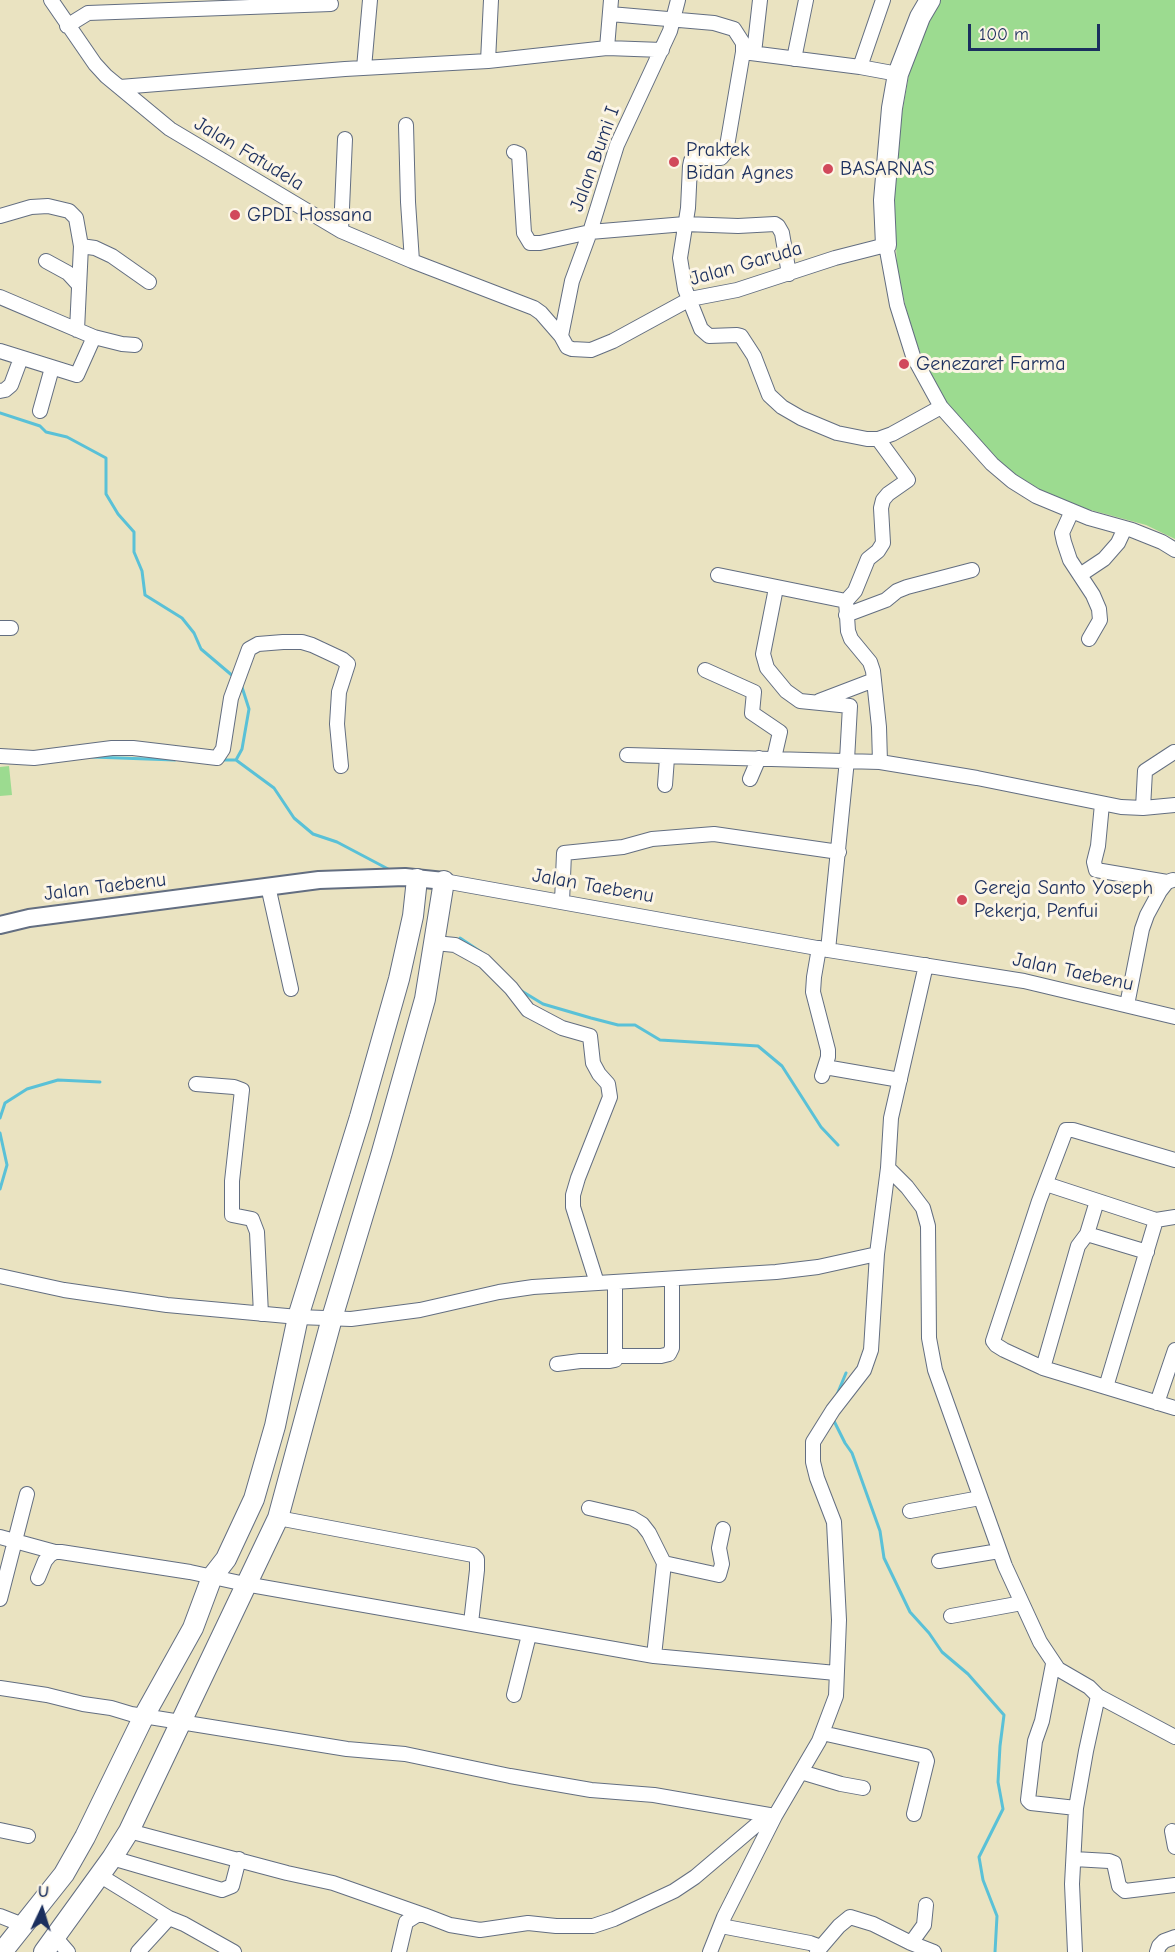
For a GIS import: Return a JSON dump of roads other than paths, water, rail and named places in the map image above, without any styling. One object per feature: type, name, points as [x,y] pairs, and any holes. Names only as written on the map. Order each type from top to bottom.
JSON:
[{"type":"highway","points":[[886,245],[884,200],[886,164],[898,74],[920,17],[930,0]]},
{"type":"highway","points":[[2,1952],[64,1874],[85,1837],[144,1716],[193,1628],[212,1577],[226,1559],[254,1499],[275,1426],[298,1317],[360,1117],[399,979],[413,916],[411,878]]},
{"type":"highway","points":[[49,1944],[129,1831],[278,1518],[332,1318],[422,1008],[444,881]]},
{"type":"main road","name":"Jalan Taebenu","points":[[3,924],[29,918],[319,880],[411,878],[444,881]]},
{"type":"street","name":"Jalan Fatudela","points":[[51,0],[95,64],[170,129],[341,231],[534,308],[541,312],[561,336]]},
{"type":"street","points":[[364,68],[370,0]]},
{"type":"street","points":[[488,61],[490,0]]},
{"type":"street","name":"Jalan Bumi I","points":[[561,336],[572,281],[617,146],[662,50],[674,21],[678,0]]},
{"type":"street","points":[[760,0],[726,152],[721,158],[698,158],[692,161],[680,258],[682,278],[697,322],[705,334],[715,337],[737,335],[744,339],[754,356],[769,395],[782,407],[816,426],[854,437],[878,439],[892,434],[941,407]]},
{"type":"street","points":[[794,59],[806,0]]},
{"type":"street","points":[[860,67],[883,0]]},
{"type":"street","points":[[67,26],[88,13],[153,5],[332,4]]},
{"type":"street","points":[[607,48],[611,7],[674,21],[714,23],[734,29],[749,53]]},
{"type":"street","points":[[120,87],[488,61],[607,48],[662,50]]},
{"type":"street","points":[[749,53],[898,74]]},
{"type":"street","points":[[406,125],[412,261]]},
{"type":"street","points":[[341,231],[345,139]]},
{"type":"street","points":[[514,152],[519,154],[520,201],[524,233],[526,240],[530,243],[540,243],[590,232],[685,224],[777,225],[782,233],[789,274]]},
{"type":"street","points":[[0,216],[38,206],[69,211],[75,218],[81,246],[78,330]]},
{"type":"street","points":[[886,245],[891,282],[914,356],[941,407],[992,464],[1012,481],[1036,496],[1162,542],[1175,550]]},
{"type":"street","name":"Jalan Garuda","points":[[561,336],[567,347],[591,350],[622,337],[690,299],[737,290],[835,258],[886,245]]},
{"type":"street","points":[[81,246],[95,248],[112,256],[149,282]]},
{"type":"street","points":[[46,261],[68,273],[80,285]]},
{"type":"street","points":[[0,297],[94,337],[135,345]]},
{"type":"street","points":[[0,351],[77,375],[94,337]]},
{"type":"street","points":[[0,390],[5,390],[10,384],[21,358]]},
{"type":"street","points":[[40,411],[52,368]]},
{"type":"street","points":[[878,439],[908,480],[883,500],[881,508],[883,543],[878,551],[868,559],[846,608],[851,639],[870,662],[874,680],[880,762]]},
{"type":"street","points":[[1072,511],[1062,533],[1066,550],[1099,609],[1100,620],[1089,639]]},
{"type":"street","points":[[1080,575],[1104,559],[1118,543],[1125,528]]},
{"type":"street","points":[[718,575],[777,588],[846,608],[886,600],[897,591],[907,587],[972,570]]},
{"type":"street","points":[[777,588],[763,654],[764,661],[776,681],[792,697],[800,701],[850,706],[839,852],[824,949],[814,977],[813,992],[827,1041],[828,1057],[823,1072],[900,1080]]},
{"type":"street","points":[[0,756],[22,758],[112,748],[133,748],[219,757],[223,749],[236,684],[249,650],[258,644],[268,642],[302,642],[346,661],[348,664],[339,692],[337,724],[341,766]]},
{"type":"street","points":[[705,670],[754,692],[752,713],[780,732],[774,758]]},
{"type":"street","points":[[814,703],[874,680]]},
{"type":"street","points":[[1143,808],[1145,771],[1174,752]]},
{"type":"street","points":[[627,755],[667,758],[774,758],[880,762],[1102,804],[1143,808],[1175,805]]},
{"type":"street","points":[[665,786],[667,758]]},
{"type":"street","points":[[750,779],[759,758]]},
{"type":"street","points":[[1102,804],[1101,826],[1094,862],[1096,870],[1171,881]]},
{"type":"street","points":[[562,902],[564,853],[623,847],[652,839],[714,834],[839,852]]},
{"type":"street","name":"Jalan Taebenu","points":[[444,881],[824,949],[1024,981],[1175,1017]]},
{"type":"street","points":[[1127,1005],[1142,929],[1153,902],[1171,881]]},
{"type":"street","points":[[268,886],[291,989]]},
{"type":"street","points":[[435,942],[455,945],[484,961],[511,988],[528,1010],[562,1028],[590,1036],[593,1063],[608,1083],[610,1097],[578,1178],[573,1195],[573,1207],[597,1283]]},
{"type":"street","points":[[710,1952],[771,1816],[801,1772],[822,1733],[836,1696],[839,1620],[834,1522],[826,1506],[813,1462],[813,1442],[869,1361],[891,1118],[926,965]]},
{"type":"street","points":[[196,1084],[234,1087],[242,1090],[232,1181],[232,1215],[252,1219],[257,1232],[261,1314]]},
{"type":"street","points":[[1175,1160],[1073,1130],[1066,1130],[993,1336],[996,1345],[1042,1368],[1175,1408]]},
{"type":"street","points":[[888,1168],[923,1208],[928,1226],[931,1354],[947,1408],[999,1551],[1040,1642],[1053,1664],[1098,1696],[1175,1737]]},
{"type":"street","points":[[1046,1184],[1156,1220],[1175,1217]]},
{"type":"street","points":[[1042,1368],[1078,1246],[1087,1234],[1097,1201]]},
{"type":"street","points":[[1106,1387],[1156,1220]]},
{"type":"street","points":[[1087,1234],[1147,1252]]},
{"type":"street","points":[[0,1276],[64,1290],[167,1305],[298,1317],[351,1319],[420,1310],[532,1287],[797,1269],[877,1254]]},
{"type":"street","points":[[615,1356],[661,1356],[669,1353],[672,1348],[672,1279]]},
{"type":"street","points":[[557,1364],[615,1360],[615,1283]]},
{"type":"street","points":[[1157,1403],[1175,1350]]},
{"type":"street","points":[[0,1599],[27,1494]]},
{"type":"street","points":[[910,1511],[980,1498]]},
{"type":"street","points":[[589,1508],[632,1518],[642,1524],[664,1563],[654,1656]]},
{"type":"street","points":[[278,1518],[474,1555],[477,1559],[477,1570],[471,1623]]},
{"type":"street","points":[[664,1563],[719,1575],[722,1564],[719,1548],[723,1530]]},
{"type":"street","points":[[0,1538],[55,1552],[190,1572],[245,1584],[654,1656],[836,1673]]},
{"type":"street","points":[[939,1561],[999,1551]]},
{"type":"street","points":[[38,1578],[45,1561],[55,1552]]},
{"type":"street","points":[[951,1616],[1022,1603]]},
{"type":"street","points":[[514,1695],[529,1635]]},
{"type":"street","points":[[1053,1664],[1042,1721],[1035,1741],[1029,1802],[1076,1809]]},
{"type":"street","points":[[0,1688],[47,1695],[144,1716],[346,1749],[405,1754],[591,1790],[654,1795],[771,1816]]},
{"type":"street","points":[[1075,1952],[1072,1884],[1076,1809],[1098,1696]]},
{"type":"street","points":[[822,1733],[925,1756],[927,1761],[914,1814]]},
{"type":"street","points":[[801,1772],[863,1788]]},
{"type":"street","points":[[129,1831],[286,1873],[333,1883],[450,1925],[480,1930],[528,1923],[594,1926],[643,1907],[695,1877],[771,1816]]},
{"type":"street","points":[[0,1830],[28,1836]]},
{"type":"street","points":[[1172,1831],[1175,1847]]},
{"type":"street","points":[[112,1858],[222,1890],[232,1886],[239,1860]]},
{"type":"street","points":[[1074,1859],[1114,1863],[1119,1886],[1125,1891],[1175,1885]]},
{"type":"street","points":[[99,1875],[169,1918],[184,1924],[228,1950]]},
{"type":"street","points":[[910,1943],[924,1925],[926,1905]]},
{"type":"street","points":[[399,1952],[406,1922],[417,1915],[424,1915]]},
{"type":"street","points":[[0,1916],[23,1925]]},
{"type":"street","points":[[721,1926],[810,1943],[819,1950],[839,1926],[850,1917],[873,1924],[910,1943],[934,1952]]},
{"type":"street","points":[[138,1952],[169,1918]]},
{"type":"street","points":[[1157,1952],[1164,1941],[1175,1937]]},
{"type":"street","points":[[49,1944],[68,1952]]},
{"type":"waterway","points":[[0,413],[40,426],[46,432],[67,437],[106,458],[106,494],[118,514],[134,532],[134,552],[142,571],[145,595],[182,618],[194,633],[201,649],[234,677]]},
{"type":"waterway","points":[[221,760],[236,760],[242,749],[249,709],[241,684]]},
{"type":"waterway","points":[[92,757],[175,760]]},
{"type":"waterway","points":[[236,760],[274,788],[294,818],[313,834],[337,842],[390,870]]},
{"type":"waterway","points":[[460,938],[481,952]]},
{"type":"waterway","points":[[520,990],[543,1004],[618,1025],[635,1025],[660,1040],[758,1046],[782,1066],[821,1127],[838,1145]]},
{"type":"waterway","points":[[0,1118],[5,1103],[27,1089],[58,1080],[100,1082]]},
{"type":"waterway","points":[[0,1133],[7,1165],[0,1189]]},
{"type":"waterway","points":[[836,1397],[846,1373]]},
{"type":"waterway","points":[[833,1419],[852,1453],[880,1531],[884,1558],[910,1612],[942,1652],[968,1674],[1004,1715],[998,1782],[1003,1809],[979,1857],[983,1880],[997,1916],[995,1952]]},
{"type":"place","name":"Praktek Bidan Agnes","points":[[674,162]]},
{"type":"place","name":"BASARNAS","points":[[828,169]]},
{"type":"place","name":"GPDI Hossana","points":[[235,215]]},
{"type":"place","name":"Genezaret Farma","points":[[904,364]]},
{"type":"place","name":"Gereja Santo Yoseph Pekerja, Penfui","points":[[962,900]]}]
